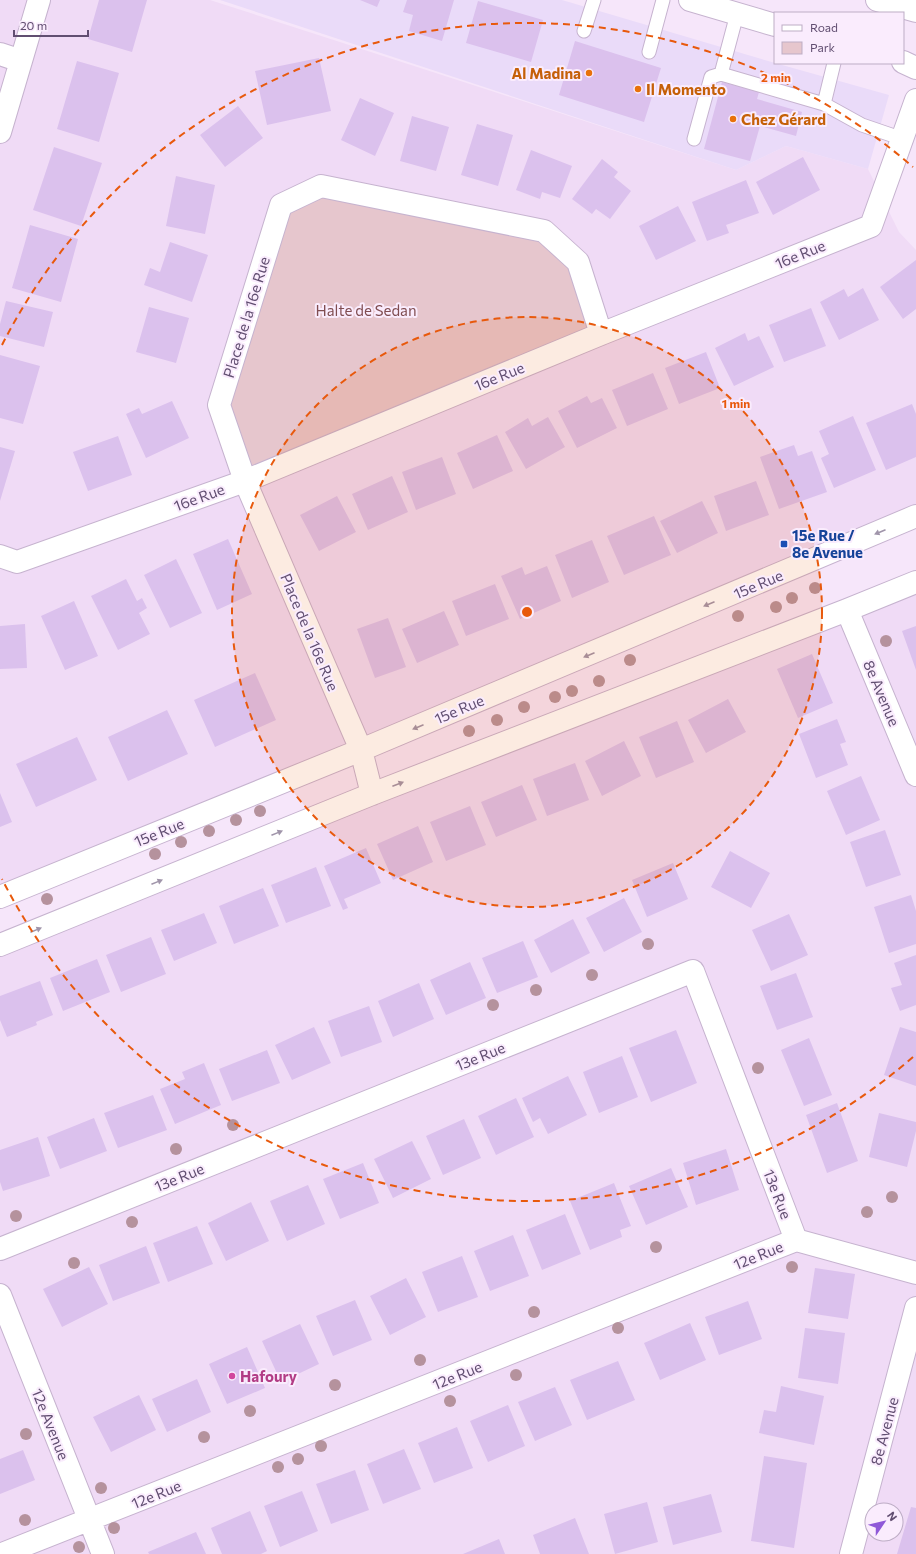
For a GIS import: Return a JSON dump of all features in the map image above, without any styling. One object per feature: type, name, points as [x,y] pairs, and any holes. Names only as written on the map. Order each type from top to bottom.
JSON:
[{"type":"street","points":[[0,132],[39,0]]},
{"type":"street","points":[[690,0],[774,25]]},
{"type":"street","points":[[877,0],[916,11]]},
{"type":"street","points":[[0,54],[21,61]]},
{"type":"street","points":[[904,62],[916,68]]},
{"type":"street","name":"16e Rue","points":[[0,556],[17,562],[245,481],[601,334],[871,226],[916,100]]},
{"type":"street","name":"Place de la 16e Rue","points":[[372,794],[361,750],[245,481],[219,405],[281,205],[321,186],[544,231],[578,262],[601,334]]},
{"type":"street","name":"15e Rue","points":[[0,897],[361,750],[916,516]]},
{"type":"street","points":[[0,945],[372,794],[916,582]]},
{"type":"street","name":"8e Avenue","points":[[847,610],[916,775]]},
{"type":"street","name":"13e Rue","points":[[0,1249],[693,971],[796,1240]]},
{"type":"street","name":"12e Rue","points":[[2,1554],[796,1240],[916,1273]]},
{"type":"street","name":"12e Avenue","points":[[0,1295],[103,1554]]},
{"type":"street","name":"8e Avenue","points":[[851,1554],[916,1308]]},
{"type":"lane","points":[[584,31],[594,0]]},
{"type":"lane","points":[[649,52],[663,0]]},
{"type":"lane","points":[[721,74],[737,14]]},
{"type":"lane","points":[[824,104],[834,64]]},
{"type":"lane","points":[[694,139],[710,77],[721,74],[824,104],[862,125],[903,139]]},
{"type":"shaded area","points":[[0,0],[210,0],[736,170],[786,146],[868,169],[899,232],[916,250],[916,516],[0,897]]},
{"type":"shaded area","points":[[220,0],[562,0],[774,63],[774,64],[889,95],[868,169],[786,146],[736,170]]},
{"type":"shaded area","points":[[916,582],[916,1554],[0,1554],[0,945]]},
{"type":"green space","name":"Halte de Sedan","points":[[321,186],[544,231],[578,262],[601,334],[245,481],[219,405],[281,205]]},
{"type":"building","points":[[99,0],[147,0],[132,52],[88,39]]},
{"type":"building","points":[[360,0],[380,0],[377,7]]},
{"type":"building","points":[[407,0],[454,0],[442,41],[409,31],[413,15],[403,12]]},
{"type":"building","points":[[478,1],[543,20],[531,62],[466,43]]},
{"type":"building","points":[[575,41],[661,68],[644,122],[559,95]]},
{"type":"building","points":[[319,58],[331,111],[267,125],[255,71]]},
{"type":"building","points":[[77,61],[119,73],[99,142],[57,129]]},
{"type":"building","points":[[722,82],[759,92],[757,99],[802,112],[796,136],[760,126],[750,161],[704,149]]},
{"type":"building","points":[[360,98],[394,113],[375,156],[341,140]]},
{"type":"building","points":[[238,106],[263,138],[225,167],[200,135]]},
{"type":"building","points":[[412,116],[449,127],[436,171],[400,161]]},
{"type":"building","points":[[477,124],[513,135],[498,186],[461,175]]},
{"type":"building","points":[[54,147],[102,163],[81,226],[33,210]]},
{"type":"building","points":[[531,150],[572,166],[560,198],[542,192],[540,199],[516,190]]},
{"type":"building","points":[[803,157],[820,190],[773,215],[756,182]]},
{"type":"building","points":[[602,159],[618,172],[614,177],[631,191],[610,219],[596,209],[592,214],[572,199]]},
{"type":"building","points":[[176,176],[215,185],[205,234],[166,226]]},
{"type":"building","points":[[746,180],[759,213],[726,225],[729,233],[707,241],[692,202]]},
{"type":"building","points":[[678,206],[696,241],[656,260],[639,226]]},
{"type":"building","points":[[30,225],[78,239],[61,302],[12,288]]},
{"type":"building","points":[[170,242],[208,255],[192,302],[144,285],[150,268],[160,272]]},
{"type":"building","points":[[916,260],[916,309],[903,319],[880,287]]},
{"type":"building","points":[[863,288],[879,320],[839,340],[820,302],[844,289],[848,297]]},
{"type":"building","points":[[6,301],[53,312],[44,347],[0,336],[0,324]]},
{"type":"building","points":[[149,307],[189,318],[176,363],[136,352]]},
{"type":"building","points":[[811,308],[826,346],[784,362],[769,325]]},
{"type":"building","points":[[745,333],[748,341],[759,336],[774,367],[734,386],[715,348]]},
{"type":"building","points":[[706,352],[720,388],[679,404],[665,368]]},
{"type":"building","points":[[0,355],[40,366],[23,424],[0,418]]},
{"type":"building","points":[[653,373],[668,409],[627,426],[612,390]]},
{"type":"building","points":[[587,396],[591,403],[602,398],[617,428],[577,448],[558,411]]},
{"type":"building","points":[[172,401],[189,438],[146,458],[126,414],[139,408],[142,414]]},
{"type":"building","points":[[912,404],[916,414],[916,457],[886,470],[866,423]]},
{"type":"building","points":[[853,416],[876,470],[834,488],[821,458],[829,454],[819,431]]},
{"type":"building","points":[[548,417],[565,447],[526,469],[505,432],[528,418],[532,426]]},
{"type":"building","points":[[497,435],[513,471],[473,489],[457,453]]},
{"type":"building","points":[[118,436],[132,475],[88,491],[73,452]]},
{"type":"building","points":[[794,445],[798,456],[812,451],[827,492],[779,509],[760,457]]},
{"type":"building","points":[[0,447],[15,451],[0,501]]},
{"type":"building","points":[[442,457],[456,494],[416,510],[402,472]]},
{"type":"building","points":[[392,476],[408,512],[368,530],[352,494]]},
{"type":"building","points":[[756,481],[769,515],[726,531],[714,496]]},
{"type":"building","points":[[337,496],[356,532],[319,551],[300,515]]},
{"type":"building","points":[[702,501],[718,533],[677,553],[660,521]]},
{"type":"building","points":[[654,516],[671,555],[624,575],[607,536]]},
{"type":"building","points":[[228,539],[252,594],[217,610],[193,554]]},
{"type":"building","points":[[592,540],[609,582],[572,598],[555,555]]},
{"type":"building","points":[[176,559],[202,613],[170,628],[144,575]]},
{"type":"building","points":[[547,566],[561,601],[520,619],[501,576],[522,567],[525,575]]},
{"type":"building","points":[[126,579],[137,601],[142,598],[147,608],[139,613],[150,634],[118,650],[91,596]]},
{"type":"building","points":[[495,584],[509,619],[466,636],[452,601]]},
{"type":"building","points":[[74,601],[98,656],[65,670],[41,616]]},
{"type":"building","points":[[444,611],[459,645],[417,663],[402,629]]},
{"type":"building","points":[[388,618],[406,667],[375,678],[357,629]]},
{"type":"building","points":[[25,624],[27,668],[0,669],[0,626]]},
{"type":"building","points":[[916,626],[916,670],[902,631]]},
{"type":"building","points":[[812,654],[833,703],[798,718],[777,669]]},
{"type":"building","points":[[255,673],[276,720],[215,747],[194,700]]},
{"type":"building","points":[[728,699],[746,732],[706,753],[688,720]]},
{"type":"building","points":[[167,710],[188,754],[128,781],[108,737]]},
{"type":"building","points":[[837,719],[846,742],[840,744],[848,765],[816,778],[799,734]]},
{"type":"building","points":[[677,721],[694,762],[656,778],[639,737]]},
{"type":"building","points":[[77,737],[97,780],[36,807],[16,764]]},
{"type":"building","points":[[624,741],[641,776],[602,796],[585,761]]},
{"type":"building","points":[[575,763],[589,800],[547,816],[533,779]]},
{"type":"building","points":[[861,776],[880,820],[846,835],[827,791]]},
{"type":"building","points":[[522,785],[537,820],[496,837],[481,802]]},
{"type":"building","points":[[0,793],[12,822],[0,827]]},
{"type":"building","points":[[470,806],[486,845],[446,861],[430,822]]},
{"type":"building","points":[[418,826],[433,862],[393,880],[377,844]]},
{"type":"building","points":[[885,830],[901,875],[866,887],[850,842]]},
{"type":"building","points":[[366,848],[381,883],[344,899],[348,908],[343,910],[324,866]]},
{"type":"building","points":[[730,851],[770,873],[751,908],[711,887]]},
{"type":"building","points":[[673,863],[688,899],[647,917],[632,880]]},
{"type":"building","points":[[316,867],[331,906],[286,923],[271,885]]},
{"type":"building","points":[[263,888],[279,926],[234,944],[219,906]]},
{"type":"building","points":[[911,895],[916,911],[916,944],[889,953],[874,907]]},
{"type":"building","points":[[624,898],[642,932],[604,952],[586,918]]},
{"type":"building","points":[[204,913],[217,943],[174,961],[161,930]]},
{"type":"building","points":[[789,914],[808,955],[771,971],[752,930]]},
{"type":"building","points":[[573,919],[590,953],[551,973],[534,940]]},
{"type":"building","points":[[151,937],[166,974],[121,992],[106,955]]},
{"type":"building","points":[[523,941],[538,977],[497,993],[482,958]]},
{"type":"building","points":[[916,955],[916,1005],[900,1011],[891,988],[902,985],[894,963]]},
{"type":"building","points":[[97,959],[110,992],[63,1011],[50,978]]},
{"type":"building","points":[[470,962],[486,998],[446,1015],[430,980]]},
{"type":"building","points":[[796,973],[813,1017],[777,1030],[760,986]]},
{"type":"building","points":[[40,981],[53,1015],[36,1022],[37,1025],[7,1037],[0,1020],[0,996]]},
{"type":"building","points":[[419,983],[434,1019],[393,1037],[378,1001]]},
{"type":"building","points":[[369,1006],[382,1042],[341,1057],[328,1021]]},
{"type":"building","points":[[314,1027],[331,1063],[292,1080],[275,1045]]},
{"type":"building","points":[[900,1027],[916,1032],[916,1086],[884,1075]]},
{"type":"building","points":[[676,1030],[697,1083],[651,1102],[629,1048]]},
{"type":"building","points":[[809,1038],[832,1095],[804,1106],[781,1050]]},
{"type":"building","points":[[267,1050],[280,1083],[232,1101],[219,1069]]},
{"type":"building","points":[[622,1056],[638,1097],[599,1113],[583,1072]]},
{"type":"building","points":[[204,1063],[221,1105],[175,1124],[160,1089],[185,1079],[182,1072]]},
{"type":"building","points":[[568,1076],[587,1115],[548,1134],[540,1118],[533,1122],[522,1098]]},
{"type":"building","points":[[153,1095],[167,1130],[118,1148],[104,1113]]},
{"type":"building","points":[[516,1098],[534,1137],[496,1155],[478,1116]]},
{"type":"building","points":[[837,1103],[858,1161],[827,1173],[806,1115]]},
{"type":"building","points":[[879,1113],[916,1122],[916,1131],[907,1167],[869,1157]]},
{"type":"building","points":[[94,1118],[107,1151],[60,1169],[47,1137]]},
{"type":"building","points":[[464,1119],[481,1158],[443,1175],[426,1136]]},
{"type":"building","points":[[38,1137],[50,1176],[3,1191],[0,1182],[0,1150]]},
{"type":"building","points":[[412,1141],[431,1179],[393,1198],[374,1159]]},
{"type":"building","points":[[726,1149],[739,1190],[696,1205],[683,1163]]},
{"type":"building","points":[[363,1163],[379,1203],[340,1219],[323,1179]]},
{"type":"building","points":[[671,1168],[688,1207],[646,1225],[629,1186]]},
{"type":"building","points":[[614,1183],[631,1226],[620,1230],[622,1237],[590,1250],[570,1201]]},
{"type":"building","points":[[308,1185],[325,1224],[287,1241],[270,1201]]},
{"type":"building","points":[[251,1202],[269,1241],[226,1261],[208,1223]]},
{"type":"building","points":[[565,1214],[581,1254],[542,1270],[526,1230]]},
{"type":"building","points":[[197,1226],[213,1264],[168,1282],[153,1243]]},
{"type":"building","points":[[513,1235],[529,1276],[490,1291],[474,1251]]},
{"type":"building","points":[[146,1246],[160,1283],[113,1301],[99,1265]]},
{"type":"building","points":[[462,1256],[478,1297],[438,1312],[422,1272]]},
{"type":"building","points":[[89,1267],[108,1304],[62,1327],[43,1289]]},
{"type":"building","points":[[815,1268],[855,1274],[848,1319],[808,1313]]},
{"type":"building","points":[[406,1278],[426,1317],[390,1335],[370,1296]]},
{"type":"building","points":[[355,1300],[372,1340],[333,1356],[316,1316]]},
{"type":"building","points":[[748,1301],[762,1339],[719,1355],[705,1317]]},
{"type":"building","points":[[690,1323],[706,1360],[660,1380],[644,1343]]},
{"type":"building","points":[[300,1324],[319,1364],[281,1382],[262,1341]]},
{"type":"building","points":[[805,1328],[845,1333],[838,1384],[798,1378]]},
{"type":"building","points":[[247,1347],[265,1388],[227,1404],[209,1364]]},
{"type":"building","points":[[618,1361],[635,1400],[587,1420],[570,1380]]},
{"type":"building","points":[[197,1379],[211,1412],[167,1432],[152,1399]]},
{"type":"building","points":[[781,1386],[824,1396],[814,1445],[759,1433],[764,1410],[776,1412]]},
{"type":"building","points":[[555,1387],[572,1425],[535,1441],[518,1402]]},
{"type":"building","points":[[139,1395],[156,1430],[111,1452],[93,1417]]},
{"type":"building","points":[[508,1405],[525,1446],[488,1462],[470,1421]]},
{"type":"building","points":[[457,1427],[473,1468],[434,1483],[418,1443]]},
{"type":"building","points":[[404,1449],[421,1489],[383,1504],[367,1464]]},
{"type":"building","points":[[23,1450],[35,1480],[0,1494],[0,1459]]},
{"type":"building","points":[[764,1456],[807,1463],[794,1548],[751,1541]]},
{"type":"building","points":[[355,1470],[369,1510],[331,1524],[316,1484]]},
{"type":"building","points":[[302,1491],[318,1531],[280,1547],[264,1506]]},
{"type":"building","points":[[711,1494],[722,1532],[673,1545],[663,1507]]},
{"type":"building","points":[[647,1502],[658,1542],[615,1554],[604,1514]]},
{"type":"building","points":[[911,1507],[916,1508],[916,1554],[897,1554],[901,1542],[904,1542],[904,1530]]},
{"type":"building","points":[[250,1511],[267,1551],[261,1554],[222,1554],[211,1528]]},
{"type":"building","points":[[575,1518],[589,1554],[540,1554],[533,1535]]},
{"type":"building","points":[[196,1532],[206,1554],[149,1554],[148,1552]]},
{"type":"building","points":[[499,1539],[505,1554],[463,1554]]},
{"type":"place","name":"Al Madina","points":[[589,73]]},
{"type":"place","name":"Il Momento","points":[[638,89]]},
{"type":"place","name":"Chez Gérard","points":[[733,119]]},
{"type":"place","name":"15e Rue / 8e Avenue","points":[[784,544]]},
{"type":"place","name":"Hafoury","points":[[232,1376]]}]
